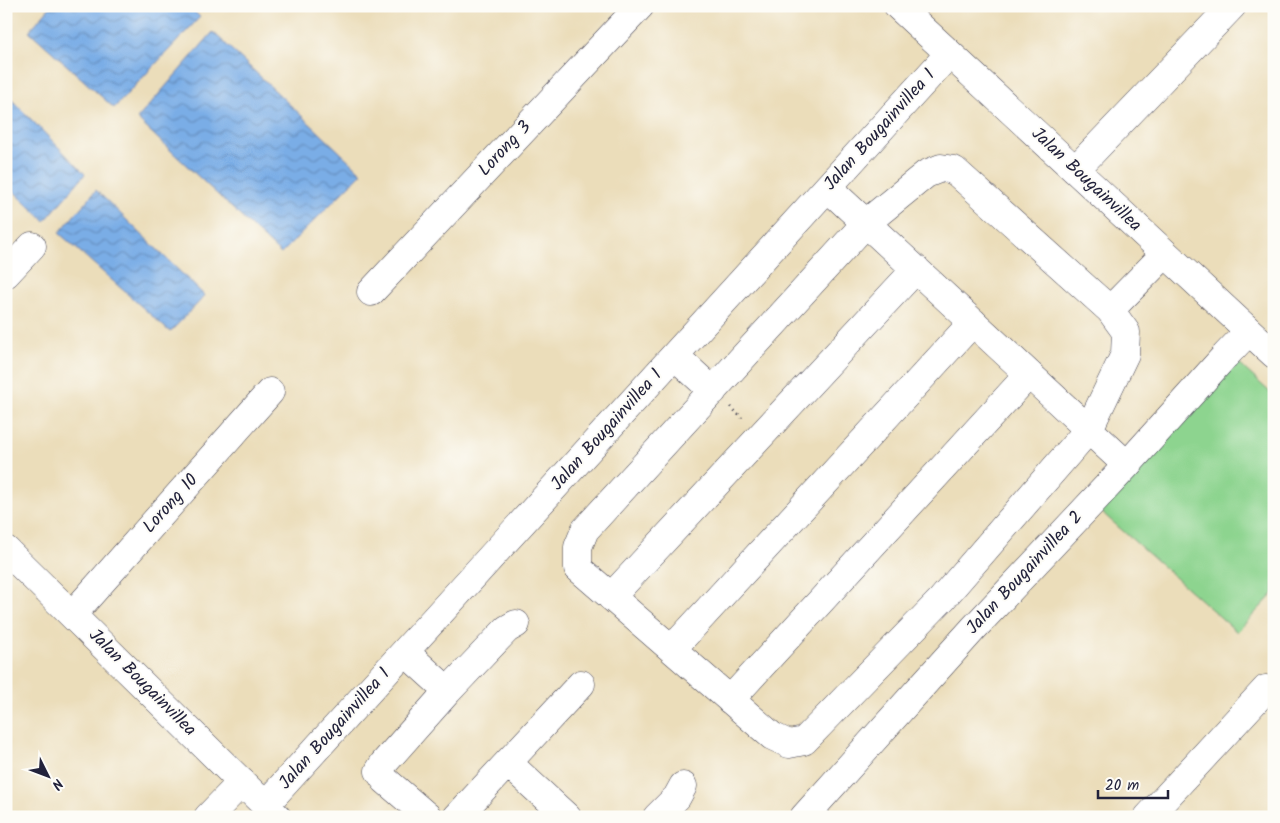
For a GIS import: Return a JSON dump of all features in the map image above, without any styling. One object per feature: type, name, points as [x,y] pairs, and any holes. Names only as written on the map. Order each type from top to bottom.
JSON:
[{"type":"street","name":"Lorong 3","points":[[370,292],[640,6]]},
{"type":"street","name":"Jalan Bougainvillea","points":[[898,6],[1274,354]]},
{"type":"street","points":[[1075,170],[1232,6]]},
{"type":"street","name":"Jalan Bougainvillea 1","points":[[271,811],[405,652],[949,54]]},
{"type":"street","points":[[941,168],[954,170],[1110,310],[1126,332],[1125,354],[1089,429],[942,599],[804,740],[789,744],[772,736],[578,568],[578,547],[585,530],[866,223],[926,174],[941,168]]},
{"type":"street","points":[[828,188],[1127,464]]},
{"type":"street","points":[[6,274],[32,246]]},
{"type":"street","points":[[1110,310],[1165,254]]},
{"type":"street","points":[[611,597],[916,269]]},
{"type":"street","points":[[672,650],[973,322]]},
{"type":"street","name":"Jalan Bougainvillea 2","points":[[804,817],[974,628],[1249,331]]},
{"type":"street","points":[[674,356],[712,391]]},
{"type":"street","points":[[730,700],[1029,374]]},
{"type":"street","name":"Lorong 10","points":[[72,615],[270,392]]},
{"type":"street","name":"Jalan Bougainvillea","points":[[6,550],[271,811]]},
{"type":"street","points":[[942,599],[974,628]]},
{"type":"street","points":[[428,817],[385,780],[379,771],[448,691],[508,629],[516,624]]},
{"type":"street","points":[[405,652],[448,691]]},
{"type":"street","points":[[457,817],[581,684]]},
{"type":"street","points":[[1148,817],[1266,689]]},
{"type":"street","points":[[508,763],[567,817]]},
{"type":"street","points":[[208,817],[242,782]]},
{"type":"street","points":[[657,817],[677,797],[684,786]]},
{"type":"path","points":[[712,391],[761,436]]},
{"type":"green space","points":[[1234,359],[1274,396],[1274,593],[1237,632],[1097,508]]},
{"type":"water","points":[[51,6],[189,6],[200,17],[114,108],[29,31]]},
{"type":"water","points":[[213,32],[362,173],[281,254],[137,119]]},
{"type":"water","points":[[6,94],[85,174],[45,221],[6,184]]},
{"type":"water","points":[[96,190],[205,296],[170,332],[59,233]]}]
